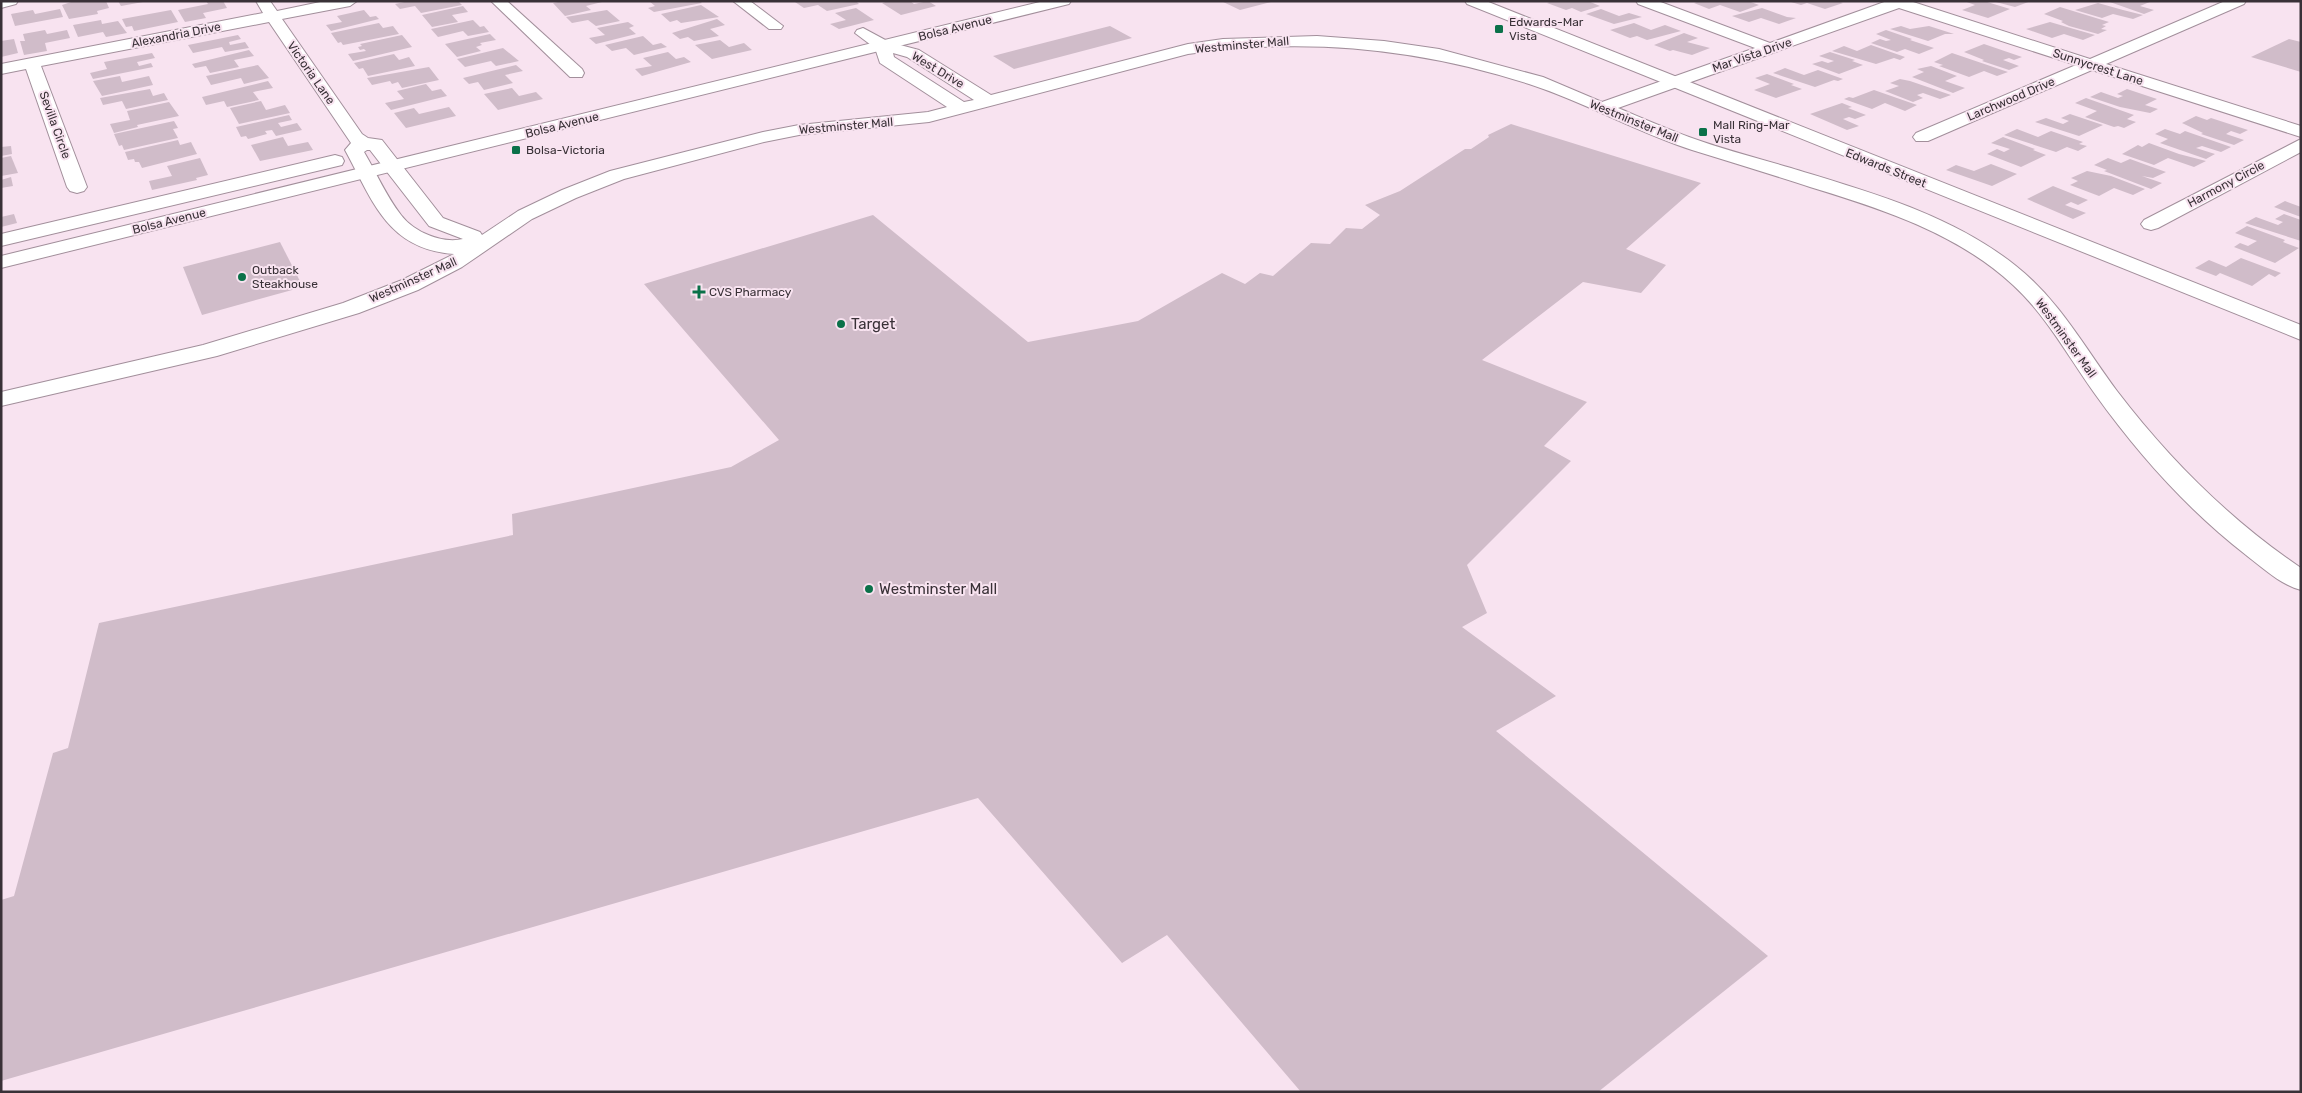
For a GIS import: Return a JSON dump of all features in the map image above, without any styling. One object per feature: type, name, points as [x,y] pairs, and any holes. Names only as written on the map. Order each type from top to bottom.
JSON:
[{"type":"street","points":[[1,3],[11,1]]},
{"type":"street","name":"Victoria Lane","points":[[262,1],[356,138],[373,154],[393,220],[407,232],[426,241],[453,248],[478,243]]},
{"type":"street","name":"Alexandria Drive","points":[[1,69],[350,1]]},
{"type":"street","points":[[498,1],[576,73]]},
{"type":"street","points":[[740,1],[775,26]]},
{"type":"street","name":"Bolsa Avenue","points":[[1,240],[373,154],[394,166],[1064,1]]},
{"type":"street","name":"Edwards Street","points":[[1472,1],[2301,333]]},
{"type":"street","points":[[1643,1],[1770,48]]},
{"type":"street","name":"Larchwood Drive","points":[[1922,137],[2239,1]]},
{"type":"street","name":"Mar Vista Drive","points":[[1601,108],[1899,2]]},
{"type":"street","name":"Sunnycrest Lane","points":[[1899,2],[2301,132]]},
{"type":"street","points":[[844,38],[887,28]]},
{"type":"street","name":"West Drive","points":[[863,33],[883,46],[913,53],[990,102]]},
{"type":"street","name":"Westminster Mall","points":[[1,399],[210,351],[294,326],[410,284],[455,263],[478,243],[526,215],[569,194],[658,164],[799,130],[928,118],[1188,49],[1251,42],[1295,40],[1384,46],[1439,54],[1536,81],[1683,141],[1886,204],[1913,215],[1982,251],[2022,282],[2048,309],[2110,398],[2177,478],[2223,523],[2276,565],[2301,581]]},
{"type":"street","name":"West Drive","points":[[883,46],[886,59],[962,109]]},
{"type":"street","name":"Sevilla Circle","points":[[32,63],[77,187]]},
{"type":"street","name":"Harmony Circle","points":[[2152,224],[2301,144]]},
{"type":"street","name":"Bolsa Avenue","points":[[1,262],[373,154]]},
{"type":"street","points":[[394,166],[436,222],[473,236],[478,243]]},
{"type":"building","points":[[74,1],[106,1],[109,8],[97,11],[98,14],[69,19],[62,5]]},
{"type":"building","points":[[118,1],[143,1],[143,2],[121,6]]},
{"type":"building","points":[[206,1],[223,1],[227,8],[203,13],[206,18],[185,22],[178,10],[208,4]]},
{"type":"building","points":[[409,1],[458,1],[462,5],[421,13],[415,6],[400,9],[395,4]]},
{"type":"building","points":[[563,1],[602,2],[586,6],[591,10],[565,16],[553,3]]},
{"type":"building","points":[[649,1],[699,1],[702,3],[654,12],[648,8],[655,6]]},
{"type":"building","points":[[856,1],[859,4],[827,11],[818,5],[804,8],[795,2]]},
{"type":"building","points":[[910,1],[914,4],[928,1],[936,6],[901,15],[882,3]]},
{"type":"building","points":[[1221,1],[1271,1],[1271,2],[1240,10]]},
{"type":"building","points":[[1552,1],[1588,1],[1600,6],[1581,12],[1572,8],[1566,10],[1547,3]]},
{"type":"building","points":[[1700,1],[1748,1],[1759,5],[1740,12],[1720,5],[1709,9],[1694,3]]},
{"type":"building","points":[[1837,1],[1843,3],[1825,9],[1807,3],[1801,5],[1791,2]]},
{"type":"building","points":[[1964,1],[1984,1],[2010,9],[1988,18],[1962,10],[1975,5]]},
{"type":"building","points":[[1992,1],[2031,1],[2015,7]]},
{"type":"building","points":[[2107,1],[2152,1],[2140,6],[2154,10],[2144,14]]},
{"type":"building","points":[[2098,3],[2143,15],[2133,19],[2113,14],[2102,18],[2075,10]]},
{"type":"building","points":[[701,5],[719,17],[681,23],[677,20],[670,22],[661,14]]},
{"type":"building","points":[[463,6],[468,12],[452,15],[458,22],[432,27],[422,15]]},
{"type":"building","points":[[2060,7],[2109,22],[2102,25],[2106,26],[2101,29],[2107,30],[2098,34],[2069,26],[2061,22],[2063,21],[2044,14]]},
{"type":"building","points":[[856,8],[874,20],[839,29],[830,24],[846,20],[835,13]]},
{"type":"building","points":[[1762,8],[1787,17],[1796,18],[1779,24],[1761,18],[1749,22],[1732,16]]},
{"type":"building","points":[[60,9],[63,17],[15,26],[11,14],[33,10],[35,14]]},
{"type":"building","points":[[1601,9],[1619,16],[1629,13],[1642,17],[1614,24],[1586,14]]},
{"type":"building","points":[[171,10],[178,22],[134,31],[132,26],[126,27],[122,19]]},
{"type":"building","points":[[364,10],[370,17],[376,16],[379,19],[331,31],[326,25],[342,22],[337,16]]},
{"type":"building","points":[[607,10],[620,21],[596,26],[588,20],[572,23],[566,17]]},
{"type":"building","points":[[717,19],[725,25],[710,29],[719,36],[694,41],[688,37],[680,39],[672,33]]},
{"type":"building","points":[[101,20],[102,24],[118,21],[127,33],[106,37],[103,32],[78,37],[73,25]]},
{"type":"building","points":[[473,20],[480,27],[484,26],[489,32],[468,36],[463,31],[438,37],[431,29]]},
{"type":"building","points":[[628,22],[634,26],[629,28],[636,34],[596,44],[589,38],[605,35],[597,28]]},
{"type":"building","points":[[2050,22],[2095,35],[2083,40],[2064,34],[2052,38],[2026,29]]},
{"type":"building","points":[[379,23],[383,28],[393,26],[399,34],[343,45],[341,42],[338,43],[331,33]]},
{"type":"building","points":[[1634,23],[1651,30],[1665,25],[1681,31],[1647,40],[1637,36],[1630,38],[1610,30]]},
{"type":"building","points":[[1110,26],[1132,38],[1014,69],[993,56]]},
{"type":"building","points":[[1901,26],[1910,29],[1929,26],[1954,34],[1945,34],[1928,41],[1890,29]]},
{"type":"building","points":[[45,30],[47,34],[67,30],[70,38],[45,43],[47,51],[24,55],[20,41],[25,41],[23,34]]},
{"type":"building","points":[[1886,30],[1934,48],[1919,54],[1905,49],[1897,52],[1871,43],[1880,39],[1891,40],[1876,34]]},
{"type":"building","points":[[1684,33],[1698,38],[1687,42],[1710,48],[1692,55],[1673,50],[1670,51],[1654,45]]},
{"type":"building","points":[[490,34],[496,40],[480,43],[482,45],[476,47],[481,51],[457,57],[445,44]]},
{"type":"building","points":[[238,35],[241,39],[229,42],[230,45],[245,42],[249,48],[225,52],[222,47],[193,53],[188,45]]},
{"type":"building","points":[[402,35],[412,47],[353,61],[348,54],[366,51],[364,49],[360,50],[358,47],[362,46],[360,44]]},
{"type":"building","points":[[643,36],[653,45],[661,43],[667,47],[634,55],[626,48],[612,51],[605,45]]},
{"type":"building","points":[[14,39],[18,53],[1,57],[1,41]]},
{"type":"building","points":[[2289,39],[2301,42],[2301,72],[2251,57]]},
{"type":"building","points":[[720,40],[729,47],[744,43],[752,50],[712,59],[695,45]]},
{"type":"building","points":[[1984,44],[2022,57],[2014,60],[2009,58],[2003,60],[2019,66],[2009,70],[1982,61],[1984,60],[1964,52]]},
{"type":"building","points":[[1871,45],[1905,57],[1900,60],[1894,58],[1876,64],[1832,51],[1844,46],[1857,51]]},
{"type":"building","points":[[503,48],[519,61],[496,66],[491,61],[465,67],[457,59]]},
{"type":"building","points":[[249,50],[254,56],[234,60],[239,67],[210,73],[206,66],[195,68],[192,64]]},
{"type":"building","points":[[668,52],[676,59],[684,57],[691,62],[642,76],[635,69],[652,66],[643,58]]},
{"type":"building","points":[[1830,52],[1855,60],[1852,61],[1863,65],[1839,74],[1812,64],[1822,61],[1828,63],[1834,61],[1819,56]]},
{"type":"building","points":[[152,53],[155,58],[137,62],[139,66],[151,63],[153,67],[93,79],[90,73],[107,69],[104,62]]},
{"type":"building","points":[[1952,53],[2008,72],[1997,76],[1984,71],[1969,77],[1939,66],[1943,65],[1934,62]]},
{"type":"building","points":[[394,54],[399,60],[409,57],[415,66],[368,76],[363,68],[359,69],[354,63]]},
{"type":"building","points":[[258,65],[269,78],[244,84],[241,78],[211,85],[206,76]]},
{"type":"building","points":[[516,65],[523,71],[505,75],[513,83],[484,90],[478,82],[469,84],[463,78]]},
{"type":"building","points":[[1931,66],[1957,76],[1945,81],[1965,88],[1953,93],[1912,77],[1924,72],[1917,69]]},
{"type":"building","points":[[429,67],[439,80],[402,88],[398,82],[392,84],[390,81],[372,85],[367,78]]},
{"type":"building","points":[[1785,68],[1804,75],[1818,70],[1843,79],[1834,80],[1815,87],[1773,73]]},
{"type":"building","points":[[1767,74],[1802,89],[1776,98],[1754,90],[1770,84],[1755,78]]},
{"type":"building","points":[[120,76],[122,82],[149,76],[153,85],[102,96],[93,81]]},
{"type":"building","points":[[1900,79],[1951,95],[1940,99],[1923,93],[1917,95],[1923,98],[1913,102],[1885,91],[1899,86],[1890,83]]},
{"type":"building","points":[[268,81],[273,88],[253,92],[259,100],[227,107],[224,101],[206,105],[202,97]]},
{"type":"building","points":[[426,84],[432,91],[441,89],[447,96],[391,110],[385,103],[404,99],[397,91]]},
{"type":"building","points":[[512,88],[519,96],[536,92],[543,99],[498,110],[484,94]]},
{"type":"building","points":[[150,89],[153,96],[164,93],[168,100],[126,109],[122,101],[103,105],[100,98]]},
{"type":"building","points":[[2127,89],[2157,99],[2145,105],[2158,109],[2150,113],[2120,107],[2090,97],[2101,92],[2118,98],[2123,96],[2117,94]]},
{"type":"building","points":[[1874,90],[1917,105],[1905,111],[1885,103],[1872,109],[1844,99],[1853,98]]},
{"type":"building","points":[[2086,98],[2134,115],[2127,119],[2136,122],[2124,128],[2114,127],[2085,117],[2097,111],[2075,103]]},
{"type":"building","points":[[261,101],[266,110],[285,105],[290,113],[239,124],[230,108]]},
{"type":"building","points":[[169,102],[179,116],[137,125],[138,127],[114,133],[110,124],[130,120],[127,111]]},
{"type":"building","points":[[1842,103],[1852,107],[1848,108],[1866,115],[1855,119],[1849,117],[1843,119],[1859,126],[1847,130],[1810,114]]},
{"type":"building","points":[[449,107],[456,116],[406,128],[394,113],[414,108],[419,114]]},
{"type":"building","points":[[2070,114],[2103,125],[2079,136],[2035,122],[2046,118],[2063,124],[2069,121],[2061,118]]},
{"type":"building","points":[[289,115],[292,120],[278,123],[281,127],[297,123],[302,130],[276,136],[272,130],[265,131],[267,134],[248,139],[246,136],[241,137],[236,127]]},
{"type":"building","points":[[2196,116],[2207,120],[2211,118],[2248,130],[2240,134],[2231,131],[2226,134],[2244,140],[2234,145],[2201,134],[2203,133],[2182,123]]},
{"type":"building","points":[[174,121],[178,128],[173,129],[178,138],[124,150],[122,145],[119,146],[114,134]]},
{"type":"building","name":"Westminster Mall","points":[[1511,124],[1701,183],[1626,249],[1666,265],[1641,293],[1583,282],[1482,360],[1587,402],[1544,446],[1571,461],[1467,565],[1487,613],[1462,627],[1556,696],[1496,731],[1768,956],[1598,1092],[1301,1092],[1167,935],[1122,963],[978,798],[1,1081],[1,900],[14,896],[53,753],[68,748],[99,623],[513,535],[512,514],[731,467],[779,440],[644,284],[873,215],[1028,342],[1138,321],[1222,273],[1245,284],[1260,273],[1273,276],[1311,243],[1330,244],[1346,228],[1362,229],[1380,215],[1365,205],[1400,191],[1465,149],[1471,149],[1489,137],[1488,135]]},
{"type":"building","points":[[2017,129],[2038,137],[2051,131],[2083,142],[2079,144],[2087,146],[2078,151],[2067,147],[2056,152],[2004,135]]},
{"type":"building","points":[[2165,129],[2180,134],[2185,131],[2231,147],[2221,152],[2202,146],[2196,148],[2215,154],[2206,159],[2160,143],[2168,139],[2155,134]]},
{"type":"building","points":[[283,137],[288,146],[308,142],[313,150],[260,161],[251,145]]},
{"type":"building","points":[[2003,137],[2046,155],[2021,167],[1987,154],[1997,149],[2004,152],[2010,149],[1991,143]]},
{"type":"building","points":[[178,140],[180,145],[191,142],[197,154],[142,168],[139,162],[135,162],[134,159],[128,160],[125,152]]},
{"type":"building","points":[[2149,143],[2206,161],[2194,167],[2168,158],[2154,165],[2122,154],[2138,145],[2142,147]]},
{"type":"building","points":[[11,146],[12,154],[1,156],[1,147]]},
{"type":"building","points":[[11,156],[18,173],[1,176],[1,158]]},
{"type":"building","points":[[200,158],[208,175],[196,178],[197,180],[152,190],[149,181],[172,176],[167,166]]},
{"type":"building","points":[[2108,158],[2121,163],[2130,159],[2166,172],[2153,178],[2142,176],[2162,183],[2151,189],[2104,171],[2107,170],[2094,165]]},
{"type":"building","points":[[1991,164],[2017,174],[1992,186],[1946,170],[1956,165],[1974,171]]},
{"type":"building","points":[[2087,171],[2111,176],[2145,189],[2133,195],[2114,188],[2099,196],[2070,185],[2078,181],[2071,178]]},
{"type":"building","points":[[11,177],[13,186],[1,188],[1,180]]},
{"type":"building","points":[[2053,186],[2088,200],[2078,205],[2071,202],[2065,205],[2086,213],[2073,219],[2027,199]]},
{"type":"building","points":[[2285,201],[2301,207],[2301,217],[2274,207]]},
{"type":"building","points":[[14,214],[17,223],[1,227],[1,217]]},
{"type":"building","points":[[2284,214],[2301,220],[2301,241],[2245,223],[2256,217],[2278,225],[2283,222],[2275,219]]},
{"type":"building","points":[[2247,226],[2285,240],[2283,242],[2299,248],[2275,263],[2234,247],[2240,243],[2248,246],[2257,241],[2235,233]]},
{"type":"building","name":"Outback Steakhouse","points":[[280,242],[303,287],[202,315],[183,267]]},
{"type":"building","points":[[2241,258],[2281,273],[2275,277],[2269,274],[2252,286],[2220,273],[2216,276],[2195,268],[2209,260],[2226,267]]},
{"type":"place","name":"Edwards-Mar Vista","points":[[1499,29]]},
{"type":"place","name":"Mall Ring-Mar Vista","points":[[1703,132]]},
{"type":"place","name":"Bolsa-Victoria","points":[[516,150]]},
{"type":"place","name":"Outback Steakhouse","points":[[242,277]]},
{"type":"place","name":"CVS Pharmacy","points":[[699,292]]},
{"type":"place","name":"Target","points":[[841,324]]},
{"type":"place","name":"Westminster Mall","points":[[869,589]]}]
